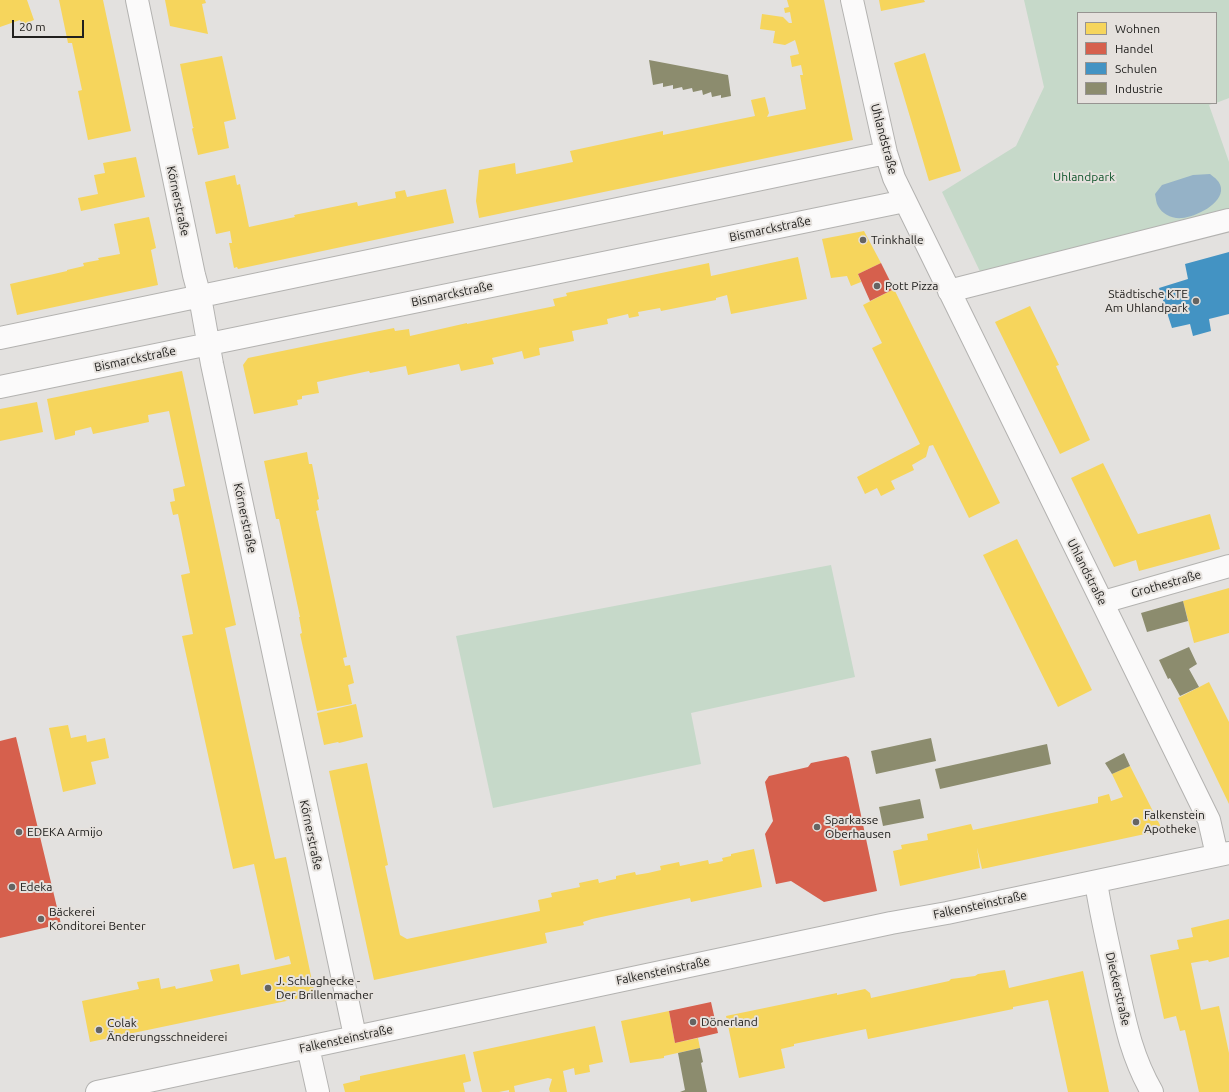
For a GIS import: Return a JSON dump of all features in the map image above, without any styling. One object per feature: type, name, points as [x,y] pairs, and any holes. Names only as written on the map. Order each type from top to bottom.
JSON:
[{"type":"street","name":"Körnerstraße","points":[[137,0],[210,345],[212,364],[354,1036]]},
{"type":"street","name":"Uhlandstraße","points":[[852,0],[886,153],[894,178],[1064,526],[1103,602],[1209,820],[1223,854]]},
{"type":"street","points":[[0,338],[886,153]]},
{"type":"street","name":"Bismarckstraße","points":[[0,388],[905,201]]},
{"type":"street","points":[[949,291],[1229,220]]},
{"type":"street","name":"Grothestraße","points":[[1103,602],[1229,566]]},
{"type":"street","name":"Falkensteinstraße","points":[[97,1092],[354,1036],[876,926],[1096,882],[1223,854]]},
{"type":"street","name":"Dieckerstraße","points":[[1096,882],[1101,913],[1128,1035],[1140,1071],[1152,1092]]},
{"type":"street","points":[[308,1047],[318,1092]]},
{"type":"green space","name":"Uhlandpark","points":[[1024,0],[1229,0],[1229,98],[1217,103],[1217,12],[1077,12],[1077,104],[1212,104],[1209,105],[1229,162],[1229,212],[986,284],[942,192],[1016,146],[1044,87]]},
{"type":"green space","points":[[831,565],[855,677],[691,713],[701,764],[493,808],[456,636]]},
{"type":"water","points":[[1210,174],[1215,178],[1221,188],[1218,199],[1207,209],[1187,217],[1175,218],[1160,209],[1155,194],[1162,185],[1193,175]]},
{"type":"building: Wohnen","points":[[0,0],[27,0],[34,20],[22,25],[20,20],[0,27]]},
{"type":"building: Wohnen","points":[[59,0],[103,0],[131,131],[88,140],[78,91],[82,90],[72,43],[68,43]]},
{"type":"building: Wohnen","points":[[165,0],[205,0],[206,3],[202,4],[208,34],[170,26]]},
{"type":"building: Wohnen","points":[[787,0],[824,0],[853,140],[479,218],[476,201],[479,170],[515,163],[516,174],[573,162],[570,151],[663,131],[663,135],[755,116],[751,100],[765,97],[769,113],[767,117],[806,109],[800,75],[803,75],[801,65],[792,67],[790,56],[799,54],[795,40],[785,45],[773,43],[775,31],[760,29],[762,14],[783,17],[789,23],[792,23],[790,12],[785,13],[784,8],[789,7]]},
{"type":"building: Wohnen","points":[[879,0],[924,0],[925,2],[881,11]]},
{"type":"building: Wohnen","points":[[925,53],[961,171],[929,181],[894,63]]},
{"type":"building: Wohnen","points":[[222,56],[236,119],[224,122],[229,148],[198,155],[192,129],[194,127],[180,64]]},
{"type":"building: Wohnen","points":[[136,157],[145,197],[81,211],[78,198],[98,194],[94,175],[105,173],[103,163]]},
{"type":"building: Wohnen","points":[[235,175],[237,185],[240,184],[249,227],[295,217],[294,215],[357,202],[358,206],[396,198],[395,192],[405,190],[407,197],[446,189],[454,223],[238,269],[237,267],[234,268],[229,243],[232,243],[230,231],[216,234],[205,182]]},
{"type":"building: Wohnen","points":[[149,217],[156,248],[151,250],[158,285],[17,315],[10,284],[67,271],[84,266],[83,263],[99,260],[98,258],[120,254],[114,224]]},
{"type":"building: Wohnen","points":[[864,231],[881,263],[858,274],[861,282],[851,286],[847,276],[831,278],[822,239]]},
{"type":"building: Wohnen","points":[[798,257],[807,299],[731,314],[727,295],[716,298],[716,300],[661,311],[660,308],[638,312],[639,316],[629,318],[628,314],[607,319],[608,324],[572,331],[574,341],[539,348],[540,355],[524,359],[522,351],[492,358],[494,364],[461,371],[459,364],[408,375],[406,366],[370,373],[369,371],[317,382],[319,393],[302,396],[302,399],[297,400],[298,405],[254,414],[243,365],[248,358],[394,328],[395,331],[409,329],[410,336],[555,306],[553,299],[567,296],[566,293],[709,263],[711,276]]},
{"type":"building: Wohnen","points":[[894,289],[1000,503],[969,518],[933,445],[929,446],[926,457],[912,465],[914,470],[891,481],[895,489],[881,496],[877,488],[865,494],[857,477],[920,444],[872,348],[882,343],[863,305]]},
{"type":"building: Wohnen","points":[[1030,306],[1059,365],[1056,366],[1090,440],[1060,454],[995,322]]},
{"type":"building: Wohnen","points":[[182,371],[236,625],[225,628],[238,689],[275,859],[286,857],[315,995],[90,1042],[82,1001],[139,989],[137,982],[159,978],[161,989],[175,986],[176,989],[213,981],[210,970],[239,964],[241,975],[291,964],[289,956],[275,960],[254,864],[233,869],[182,636],[193,634],[181,575],[190,573],[178,514],[173,515],[170,502],[175,501],[173,489],[185,486],[169,411],[148,415],[149,422],[93,434],[91,427],[75,431],[75,435],[55,440],[47,399]]},
{"type":"building: Wohnen","points":[[37,402],[43,432],[0,441],[0,409]]},
{"type":"building: Wohnen","points":[[307,452],[309,464],[312,464],[319,499],[317,500],[319,510],[316,511],[347,657],[343,658],[345,666],[350,665],[354,683],[348,685],[352,704],[317,711],[300,634],[302,633],[300,617],[279,519],[276,519],[264,461]]},
{"type":"building: Wohnen","points":[[1103,463],[1138,534],[1210,514],[1220,549],[1139,571],[1136,560],[1114,567],[1071,478]]},
{"type":"building: Wohnen","points":[[1017,539],[1092,690],[1058,707],[983,555]]},
{"type":"building: Wohnen","points":[[1229,588],[1229,633],[1194,643],[1183,601]]},
{"type":"building: Wohnen","points":[[1209,682],[1229,722],[1229,804],[1178,698]]},
{"type":"building: Wohnen","points":[[356,704],[363,737],[324,745],[317,713]]},
{"type":"building: Wohnen","points":[[68,725],[71,738],[86,735],[87,742],[105,738],[109,758],[91,762],[96,784],[63,792],[49,728]]},
{"type":"building: Wohnen","points":[[367,763],[388,865],[385,866],[400,935],[407,939],[540,911],[538,900],[552,897],[551,893],[580,887],[579,883],[598,879],[599,883],[616,879],[616,876],[635,872],[636,875],[648,873],[661,870],[660,866],[679,862],[680,866],[708,860],[709,864],[723,861],[722,858],[731,856],[731,854],[754,849],[762,887],[691,902],[690,898],[592,919],[583,922],[584,925],[545,933],[547,943],[374,980],[329,771]]},
{"type":"building: Wohnen","points":[[1130,766],[1161,827],[1159,831],[982,869],[977,848],[980,868],[900,886],[893,851],[902,849],[901,845],[928,840],[927,834],[971,824],[973,830],[1098,803],[1098,797],[1109,794],[1111,801],[1123,797],[1112,774]]},
{"type":"building: Wohnen","points":[[1229,919],[1229,957],[1209,962],[1208,960],[1191,963],[1201,1010],[1219,1006],[1229,1053],[1229,1092],[1199,1092],[1185,1030],[1180,1031],[1176,1016],[1164,1019],[1150,955],[1179,949],[1177,940],[1193,937],[1191,928]]},
{"type":"building: Wohnen","points":[[1005,970],[1009,988],[1083,971],[1109,1092],[1068,1092],[1048,1000],[1013,1007],[1013,1009],[868,1039],[866,1029],[794,1044],[794,1046],[781,1049],[785,1068],[739,1078],[726,1016],[837,993],[837,995],[865,989],[870,993],[871,998],[949,981],[951,979]]},
{"type":"building: Wohnen","points":[[669,1011],[675,1043],[698,1038],[700,1048],[664,1056],[664,1058],[630,1063],[621,1021]]},
{"type":"building: Wohnen","points":[[595,1026],[603,1062],[589,1065],[590,1072],[575,1075],[574,1068],[563,1071],[567,1092],[550,1092],[549,1089],[552,1079],[548,1078],[514,1086],[515,1092],[509,1092],[509,1090],[499,1092],[482,1092],[473,1052]]},
{"type":"building: Wohnen","points":[[465,1054],[471,1081],[463,1083],[465,1092],[345,1092],[343,1084],[360,1080],[360,1076]]},
{"type":"building: Handel","name":"Pott Pizza","points":[[881,263],[894,289],[870,301],[858,274]]},
{"type":"building: Handel","name":"EDEKA Armijo","points":[[16,737],[61,924],[0,938],[0,741]]},
{"type":"building: Handel","name":"Sparkasse Oberhausen","points":[[846,756],[849,758],[877,891],[824,902],[791,881],[776,884],[765,834],[773,821],[765,782],[769,776],[808,767],[811,763]]},
{"type":"building: Handel","name":"Dönerland","points":[[711,1002],[718,1033],[675,1043],[669,1011]]},
{"type":"building: Schulen","name":"Städtische KTE Am Uhlandpark","points":[[1229,252],[1229,314],[1209,319],[1211,331],[1193,336],[1190,324],[1172,328],[1159,288],[1188,279],[1185,264]]},
{"type":"building: Industrie","points":[[649,60],[728,75],[731,96],[721,98],[721,95],[712,97],[711,92],[703,95],[702,90],[693,92],[692,88],[683,90],[682,87],[673,89],[673,85],[663,87],[663,83],[653,85]]},
{"type":"building: Industrie","points":[[1183,601],[1188,621],[1147,632],[1141,613]]},
{"type":"building: Industrie","points":[[1189,647],[1197,664],[1189,669],[1199,687],[1180,696],[1170,678],[1168,679],[1159,660]]},
{"type":"building: Industrie","points":[[931,738],[936,761],[876,774],[871,751]]},
{"type":"building: Industrie","points":[[1047,744],[1051,764],[940,789],[935,769]]},
{"type":"building: Industrie","points":[[1124,753],[1130,766],[1112,774],[1105,763]]},
{"type":"building: Industrie","points":[[920,799],[924,818],[883,826],[879,807]]},
{"type":"building: Industrie","points":[[700,1048],[703,1062],[701,1063],[707,1092],[680,1092],[685,1090],[678,1053]]},
{"type":"place","name":"Trinkhalle","points":[[863,240]]},
{"type":"place","name":"Pott Pizza","points":[[877,286]]},
{"type":"place","name":"Städtische KTE Am Uhlandpark","points":[[1196,301]]},
{"type":"place","name":"Falkenstein Apotheke","points":[[1136,822]]},
{"type":"place","name":"Sparkasse Oberhausen","points":[[817,827]]},
{"type":"place","name":"EDEKA Armijo","points":[[19,832]]},
{"type":"place","name":"Edeka","points":[[12,887]]},
{"type":"place","name":"Bäckerei Konditorei Benter","points":[[41,919]]},
{"type":"place","name":"J. Schlaghecke - Der Brillenmacher","points":[[268,988]]},
{"type":"place","name":"Dönerland","points":[[693,1022]]},
{"type":"place","name":"Colak Änderungsschneiderei","points":[[99,1030]]}]
